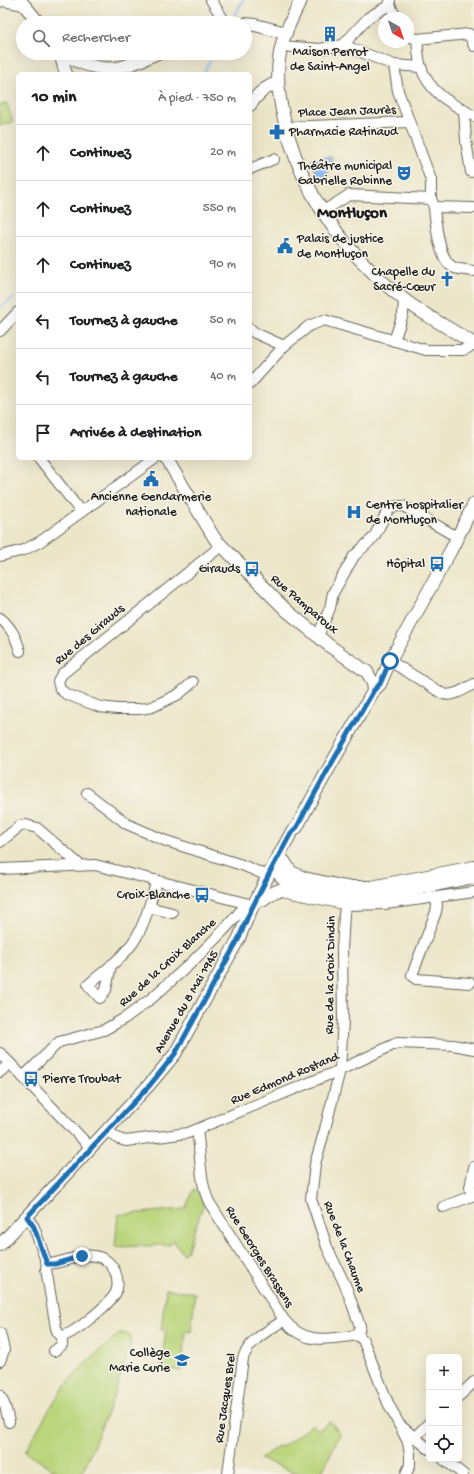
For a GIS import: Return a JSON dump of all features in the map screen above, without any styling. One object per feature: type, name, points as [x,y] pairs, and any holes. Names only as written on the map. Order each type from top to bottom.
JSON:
[{"type":"main road","points":[[301,0],[281,46],[277,83],[286,127],[302,176],[322,212],[363,263],[416,308],[473,343]]},
{"type":"main road","points":[[18,2],[26,16]]},
{"type":"main road","points":[[18,2],[32,16]]},
{"type":"main road","points":[[252,25],[286,33]]},
{"type":"main road","points":[[64,63],[71,66],[81,64],[117,68],[139,60]]},
{"type":"main road","points":[[252,103],[262,91],[277,83]]},
{"type":"main road","name":"Rue Pamparoux","points":[[167,460],[218,542],[286,610],[373,682]]},
{"type":"main road","name":"Avenue du 8 Mai 1945","points":[[373,682],[390,661],[474,504]]},
{"type":"main road","name":"Avenue du 8 Mai 1945","points":[[0,1245],[150,1085],[175,1054],[239,938],[254,907],[276,876],[334,768],[339,752],[373,682],[390,661]]},
{"type":"main road","name":"Avenue du 8 Mai 1945","points":[[276,876],[291,833],[297,827],[329,766],[339,752]]},
{"type":"main road","points":[[254,907],[276,876],[291,872],[300,882],[371,888],[474,867]]},
{"type":"main road","points":[[276,876],[350,897],[383,896],[474,877]]},
{"type":"street","points":[[211,0],[221,16]]},
{"type":"street","points":[[0,2],[18,2]]},
{"type":"street","points":[[343,45],[369,17],[390,3]]},
{"type":"street","points":[[414,37],[469,34],[474,46]]},
{"type":"street","points":[[414,44],[421,67],[436,93],[474,116]]},
{"type":"street","points":[[281,46],[320,49],[343,45],[394,65],[421,67]]},
{"type":"street","points":[[394,65],[398,91],[431,180],[434,208],[442,253],[455,268],[474,271]]},
{"type":"street","points":[[464,110],[467,149],[471,172]]},
{"type":"street","name":"Place Jean Jaurès","points":[[286,127],[409,122]]},
{"type":"street","points":[[252,168],[274,159]]},
{"type":"street","points":[[322,212],[349,195],[387,197],[434,208],[474,208]]},
{"type":"street","points":[[394,341],[403,314],[404,299]]},
{"type":"street","points":[[403,314],[416,308]]},
{"type":"street","points":[[0,331],[16,314]]},
{"type":"street","points":[[252,382],[284,346],[309,326],[324,320],[426,350],[462,350],[468,348],[473,343]]},
{"type":"street","points":[[252,331],[284,346]]},
{"type":"street","points":[[272,340],[275,355]]},
{"type":"street","points":[[41,460],[82,512]]},
{"type":"street","points":[[0,556],[32,547],[153,460]]},
{"type":"street","points":[[318,636],[330,608],[333,593],[354,556],[374,537],[388,510],[392,507],[403,506],[457,537]]},
{"type":"street","name":"Rue des Girauds","points":[[193,682],[179,694],[152,707],[140,709],[117,709],[100,707],[66,694],[60,689],[58,680],[62,674],[218,542]]},
{"type":"street","points":[[0,618],[12,631],[20,651]]},
{"type":"street","points":[[390,661],[443,694],[455,694],[474,684]]},
{"type":"street","points":[[86,793],[127,824],[166,840],[276,876],[348,905],[385,904],[474,892]]},
{"type":"street","points":[[0,842],[20,826],[26,825],[36,828],[80,865]]},
{"type":"street","points":[[0,869],[95,865],[229,898],[254,907]]},
{"type":"street","points":[[111,965],[126,951],[144,923],[157,880]]},
{"type":"street","points":[[436,898],[436,912],[412,975],[416,979],[470,983]]},
{"type":"street","name":"Rue de la Croix Dindin","points":[[340,1070],[343,1019],[342,950],[344,914],[345,908],[348,905]]},
{"type":"street","points":[[149,907],[172,913]]},
{"type":"street","name":"Rue de la Croix Blanche","points":[[23,1077],[58,1042],[104,1030],[125,1018],[152,998],[191,963],[224,930],[254,907]]},
{"type":"street","name":"Rue Edmond Rostand","points":[[107,1131],[119,1139],[126,1141],[188,1133],[340,1070],[397,1043],[453,1044],[474,1049]]},
{"type":"street","points":[[0,1053],[91,1148]]},
{"type":"street","points":[[0,1072],[10,1063]]},
{"type":"street","name":"Rue de la Chaume","points":[[340,1070],[325,1129],[314,1164],[312,1199],[327,1247],[346,1287],[360,1326],[358,1335],[363,1340],[388,1403],[408,1442],[410,1455]]},
{"type":"street","name":"Rue Georges Brassens","points":[[197,1130],[203,1183],[209,1202],[290,1328],[299,1335],[309,1338],[326,1339],[358,1335]]},
{"type":"street","points":[[443,1208],[473,1196],[470,1188],[474,1167]]},
{"type":"street","points":[[27,1217],[34,1227],[47,1264],[46,1269],[56,1328],[58,1333],[62,1336],[62,1345],[54,1352]]},
{"type":"street","points":[[47,1264],[55,1264],[82,1256],[98,1256],[106,1260],[116,1274],[116,1292],[111,1300],[73,1331],[66,1336],[62,1336]]},
{"type":"street","name":"Rue Jacques Brel","points":[[228,1474],[243,1358],[246,1349],[252,1342],[284,1320]]},
{"type":"street","points":[[0,1333],[4,1350],[0,1361]]},
{"type":"street","points":[[462,1393],[474,1382]]},
{"type":"street","points":[[0,1395],[5,1406],[9,1422]]},
{"type":"street","name":"Rue de la Chaume","points":[[399,1425],[415,1436],[426,1446]]},
{"type":"street","points":[[415,1436],[427,1426]]},
{"type":"street","points":[[406,1474],[410,1465],[410,1455],[416,1446],[421,1444],[426,1447]]},
{"type":"street","points":[[447,1462],[463,1474]]},
{"type":"green space","points":[[7,103],[13,122],[0,126],[0,105]]},
{"type":"green space","points":[[194,1189],[200,1193],[204,1203],[187,1251],[183,1254],[173,1240],[170,1245],[115,1247],[118,1215],[185,1209]]},
{"type":"green space","points":[[166,1289],[195,1293],[191,1332],[186,1331],[181,1371],[161,1368],[166,1329],[161,1329]]},
{"type":"green space","points":[[120,1333],[130,1334],[131,1345],[114,1396],[82,1474],[60,1474],[25,1452],[49,1410],[69,1381],[87,1361]]},
{"type":"green space","points":[[330,1421],[340,1434],[321,1474],[300,1474],[260,1459],[278,1446],[282,1447],[313,1424],[318,1430]]},
{"type":"water","points":[[328,157],[332,158],[328,174],[319,181],[312,160]]},
{"type":"waterway","points":[[235,16],[243,0]]},
{"type":"waterway","points":[[204,72],[210,60]]},
{"type":"waterway","points":[[0,307],[14,298]]},
{"type":"place","name":"Maison Perrot de Saint-Angel","points":[[330,34]]},
{"type":"place","name":"Pharmacie Ratinaud","points":[[277,132]]},
{"type":"place","name":"Théâtre municipal Gabrielle Robinne","points":[[404,173]]},
{"type":"place","name":"Palais de justice de Montluçon","points":[[285,246]]},
{"type":"place","name":"Chapelle du Sacré-Cœur","points":[[447,279]]},
{"type":"place","name":"Ancienne Gendarmerie nationale","points":[[151,479]]},
{"type":"place","name":"Centre hospitalier de Montluçon","points":[[354,512]]},
{"type":"place","name":"Hôpital","points":[[437,564]]},
{"type":"place","name":"Girauds","points":[[252,569]]},
{"type":"place","name":"Croix-Blanche","points":[[202,895]]},
{"type":"place","name":"Pierre Troubat","points":[[31,1079]]},
{"type":"place","name":"Collège Marie Curie","points":[[182,1360]]},
{"type":"district","name":"Montluçon","points":[[352,214]]},
{"type":"route","points":[[82,1256],[55,1264],[47,1264],[34,1227],[27,1217],[150,1085],[175,1054],[217,980],[239,938],[248,916],[271,870],[291,833],[297,827],[329,766],[339,752],[374,690],[380,684],[390,661]]}]
